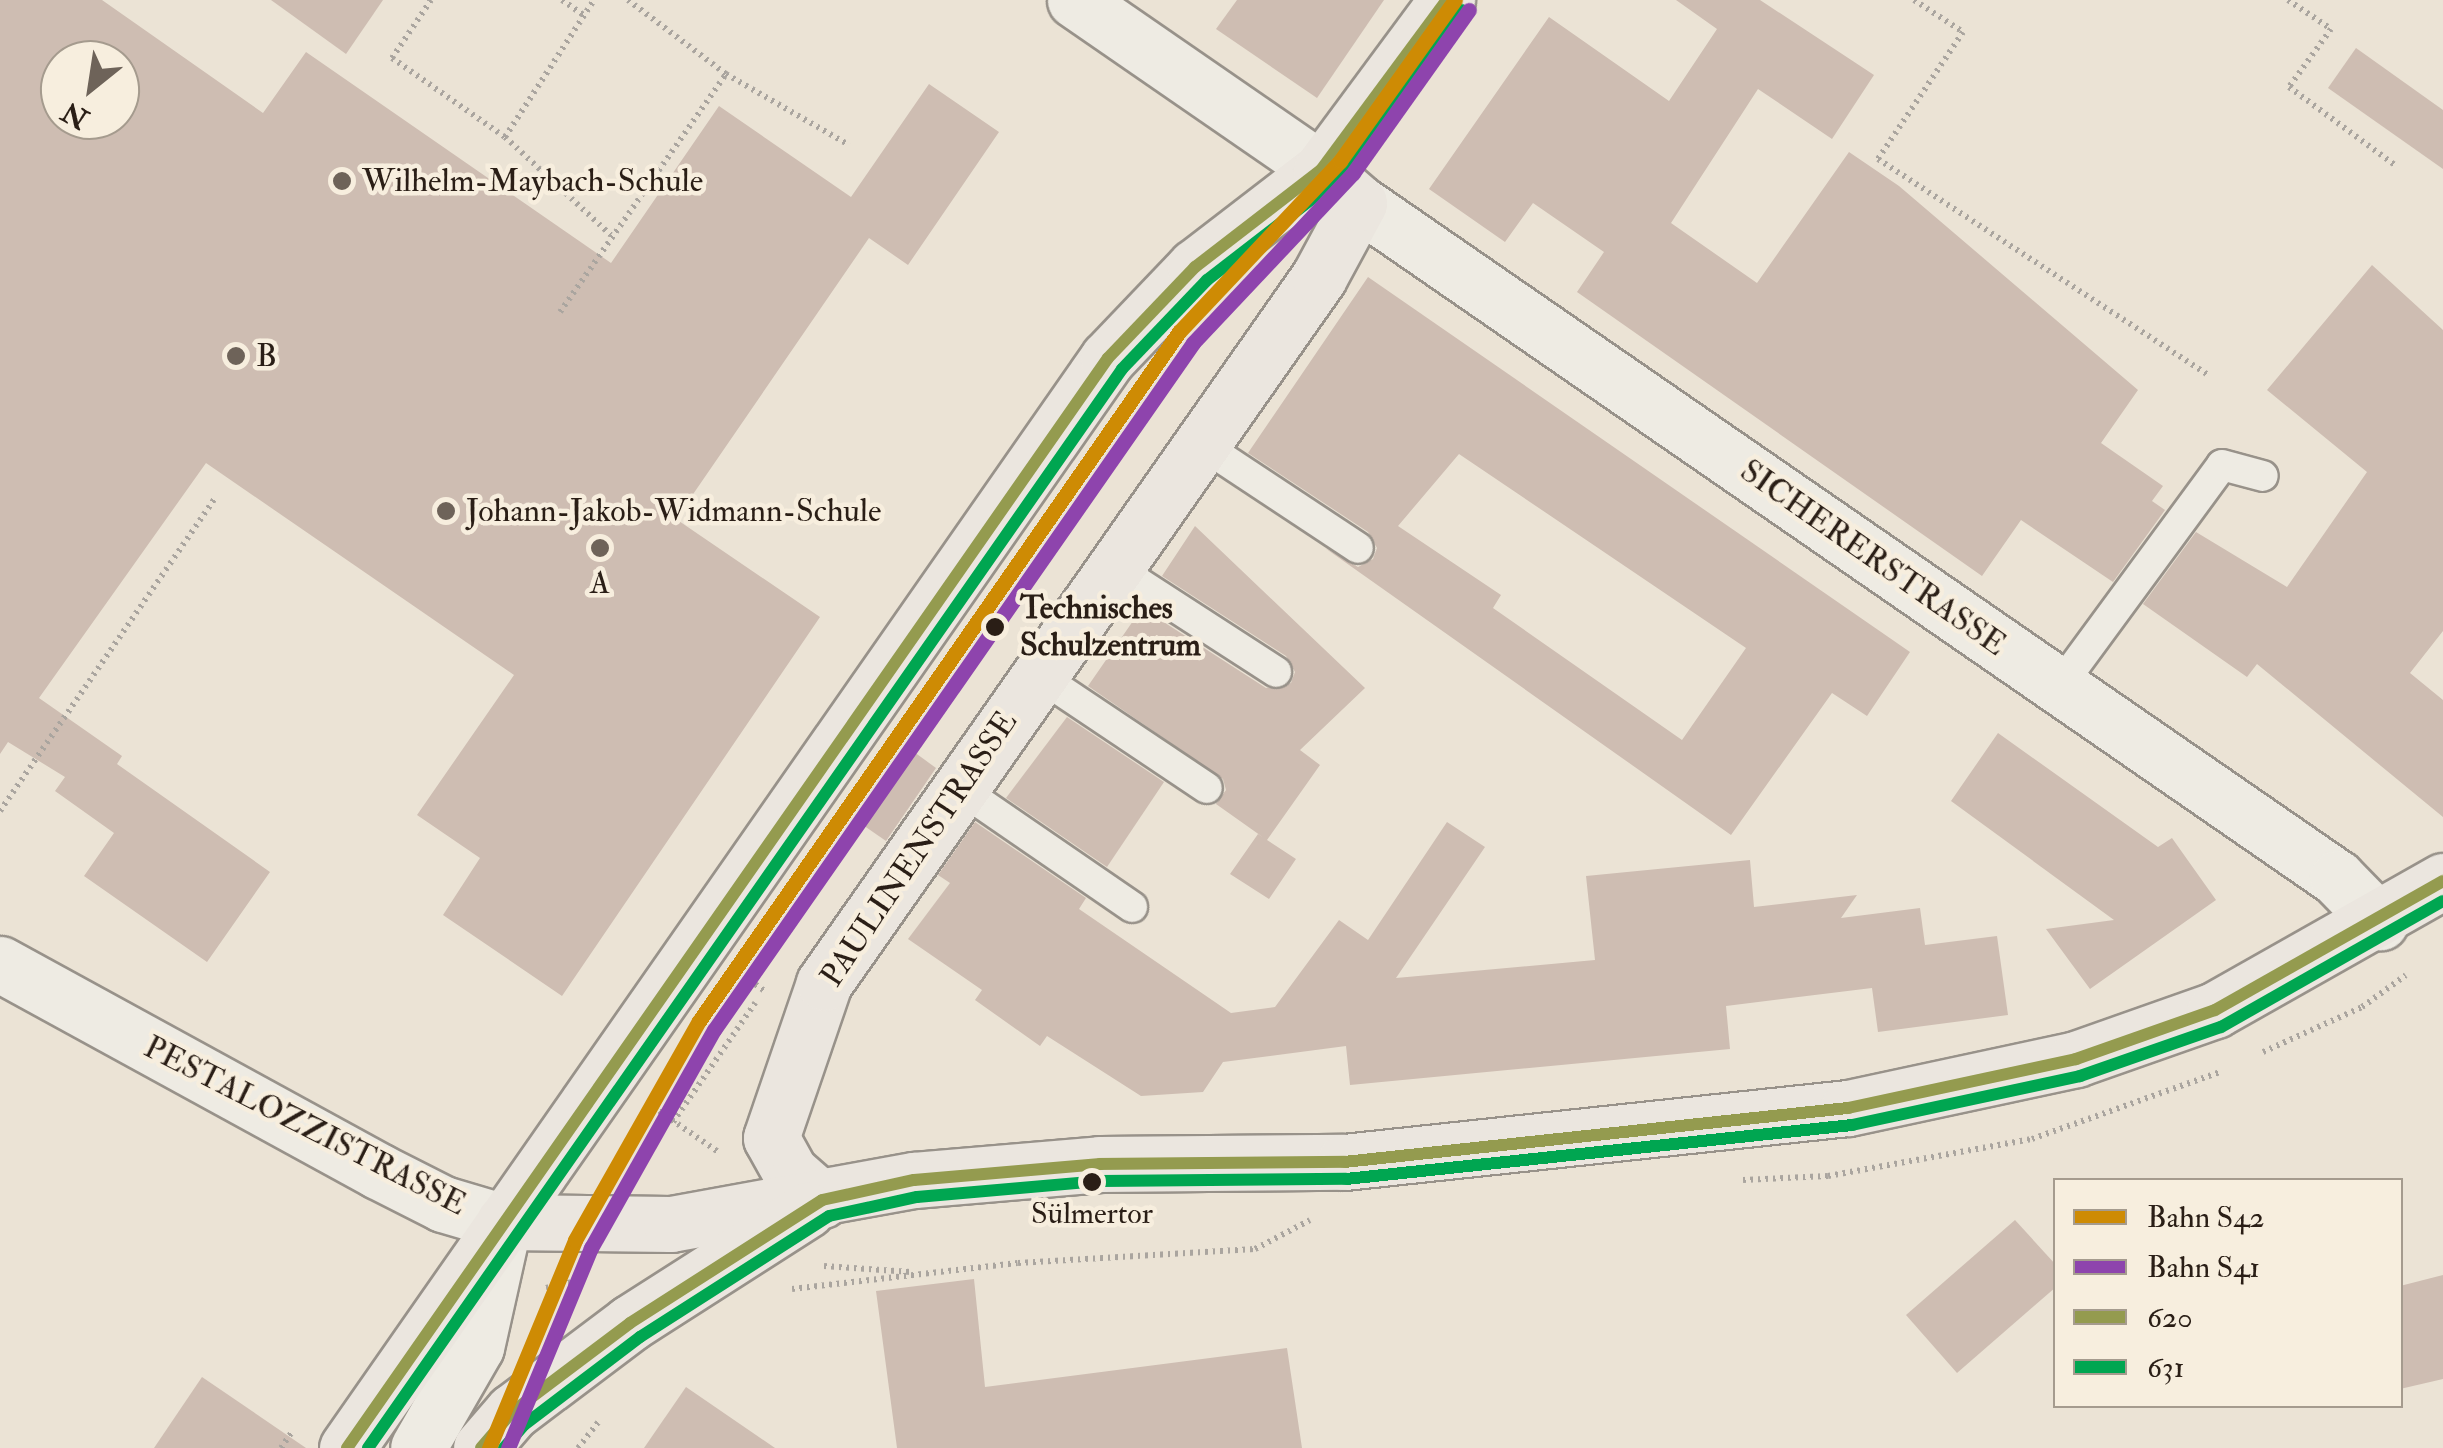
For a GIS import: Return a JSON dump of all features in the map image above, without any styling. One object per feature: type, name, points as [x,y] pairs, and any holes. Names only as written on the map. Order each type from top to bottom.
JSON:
[{"type":"main road","name":"PAULINENSTRASSE","points":[[822,1200],[790,1172],[771,1138],[773,1119],[824,983],[1319,276],[1340,186],[1448,0]]},
{"type":"main road","name":"PAULINENSTRASSE","points":[[347,1448],[504,1222],[613,1076],[1108,358],[1195,267],[1340,186]]},
{"type":"main road","points":[[504,1222],[671,1224],[822,1200],[914,1180],[1100,1164],[1344,1162],[1848,1108],[2076,1059],[2214,1010],[2380,922],[2443,882]]},
{"type":"main road","points":[[481,1448],[512,1412],[630,1323],[822,1200]]},
{"type":"street","name":"SICHERERSTRASSE","points":[[1075,0],[2337,878],[2380,922]]},
{"type":"street","name":"PESTALOZZISTRASSE","points":[[0,964],[378,1171],[443,1204],[504,1222],[476,1347],[418,1448]]},
{"type":"lane","points":[[1200,444],[1358,548]]},
{"type":"lane","points":[[2059,687],[2222,466],[2263,476]]},
{"type":"lane","points":[[1114,567],[1276,672]]},
{"type":"lane","points":[[1038,675],[1207,788]]},
{"type":"lane","points":[[959,788],[1132,907]]},
{"type":"path","points":[[431,0],[392,58],[505,137],[611,235]]},
{"type":"path","points":[[562,0],[585,16]]},
{"type":"path","points":[[505,137],[594,0]]},
{"type":"path","points":[[628,0],[726,74],[849,145]]},
{"type":"path","points":[[1914,0],[1962,32],[1878,159],[2209,376]]},
{"type":"path","points":[[2288,0],[2330,30],[2288,88],[2396,166]]},
{"type":"path","points":[[560,312],[726,74]]},
{"type":"path","points":[[0,811],[216,497]]},
{"type":"path","points":[[673,1122],[764,990]]},
{"type":"path","points":[[613,1076],[722,1154]]},
{"type":"path","points":[[777,1291],[1018,1264],[1255,1249],[1318,1216]]},
{"type":"path","points":[[578,1448],[610,1408]]},
{"type":"building","points":[[0,0],[102,0],[263,113],[306,52],[611,263],[719,106],[851,197],[929,84],[999,132],[908,265],[869,238],[676,519],[820,617],[562,996],[443,915],[480,858],[417,815],[514,675],[206,463],[39,698],[122,756],[117,764],[270,872],[207,962],[84,876],[114,833],[55,791],[65,777],[8,742],[0,754]]},
{"type":"building","points":[[271,0],[383,0],[346,54]]},
{"type":"building","points":[[1237,0],[1384,0],[1317,98],[1216,29]]},
{"type":"building","points":[[1676,0],[1760,0],[1874,75],[1832,139],[1758,89],[1671,223],[1757,283],[1849,152],[1899,186],[2138,390],[2101,443],[2163,486],[2152,501],[2165,510],[2113,582],[2021,520],[1982,576],[1577,292],[1604,252],[1533,203],[1505,242],[1429,189],[1549,17],[1669,101],[1717,29]]},
{"type":"building","points":[[2356,48],[2443,110],[2443,169],[2328,88]]},
{"type":"building","points":[[2372,265],[2443,330],[2443,631],[2410,673],[2443,700],[2443,817],[2257,664],[2247,677],[2143,604],[2196,532],[2287,587],[2367,472],[2267,390]]},
{"type":"building","points":[[1368,277],[1910,652],[1867,716],[1832,693],[1731,835],[1325,548],[1358,567],[1373,559],[1377,548],[1368,532],[1248,453]],"holes":[[[1459,454],[1746,648],[1682,740],[1493,608],[1501,595],[1398,526]]]},
{"type":"building","points":[[1195,526],[1365,688],[1300,750],[1320,765],[1267,840],[1296,859],[1269,899],[1230,874],[1258,834],[1264,838],[1216,804],[1226,790],[1223,779],[1088,686],[1142,608],[1266,688],[1291,683],[1295,672],[1286,656],[1162,576]]},
{"type":"building","points":[[1067,717],[1164,782],[1107,867],[1006,798]]},
{"type":"building","points":[[1998,733],[2158,847],[2172,838],[2216,900],[2090,989],[2046,929],[2114,920],[1951,801]]},
{"type":"building","points":[[910,749],[936,768],[886,841],[860,823]]},
{"type":"building","points":[[975,822],[1086,898],[1079,909],[1231,1013],[1275,1007],[1339,920],[1368,940],[1447,822],[1485,847],[1396,978],[1595,960],[1586,876],[1750,860],[1754,907],[1857,895],[1841,918],[1920,908],[1925,945],[1997,936],[2008,1015],[1878,1032],[1872,988],[1726,1006],[1730,1049],[1350,1085],[1346,1046],[1223,1062],[1203,1092],[1141,1096],[1047,1036],[1040,1046],[975,1000],[982,990],[908,939],[950,883],[938,875]]},
{"type":"building","points":[[2015,1220],[2053,1262],[2053,1290],[1957,1373],[1906,1315]]},
{"type":"building","points":[[2443,1275],[2443,1379],[2403,1388],[2403,1285]]},
{"type":"building","points":[[974,1279],[985,1387],[1287,1348],[1302,1448],[897,1448],[876,1291]]},
{"type":"building","points":[[202,1377],[306,1448],[154,1448]]},
{"type":"building","points":[[686,1387],[775,1448],[644,1448]]},
{"type":"rail line","name":"S42","points":[[489,1448],[575,1240],[699,1021],[1179,332],[1340,161],[1455,0]]},
{"type":"rail line","name":"S41","points":[[508,1448],[591,1248],[714,1030],[1193,343],[1353,173],[1469,10]]},
{"type":"transit line","name":"620","points":[[347,1448],[1108,358],[1195,267],[1321,170],[1447,0]]},
{"type":"transit line","name":"631","points":[[368,1448],[1122,369],[1207,280],[1334,182],[1461,10]]},
{"type":"transit line","name":"620","points":[[481,1448],[512,1412],[630,1323],[822,1200],[914,1180],[1100,1164],[1344,1162],[1848,1108],[2076,1059],[2215,1010],[2443,881]]},
{"type":"transit line","name":"631","points":[[504,1448],[524,1425],[640,1337],[829,1216],[917,1197],[1101,1181],[1346,1179],[1852,1125],[2080,1076],[2221,1027],[2443,901]]},
{"type":"place","name":"Wilhelm-Maybach-Schule","points":[[342,181]]},
{"type":"place","name":"B","points":[[236,356]]},
{"type":"place","name":"Johann-Jakob-Widmann-Schule","points":[[446,511]]},
{"type":"place","name":"A","points":[[600,548]]},
{"type":"place","name":"Technisches Schulzentrum","points":[[995,627]]},
{"type":"place","name":"Sülmertor","points":[[1092,1182]]}]
